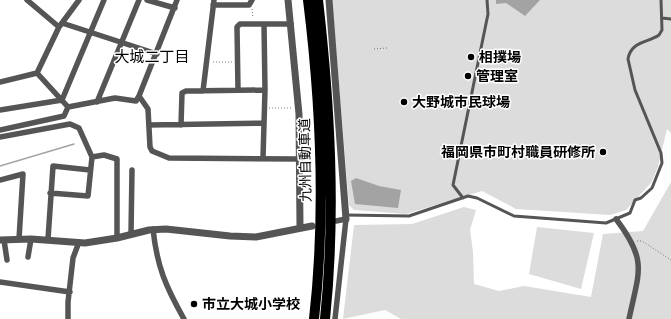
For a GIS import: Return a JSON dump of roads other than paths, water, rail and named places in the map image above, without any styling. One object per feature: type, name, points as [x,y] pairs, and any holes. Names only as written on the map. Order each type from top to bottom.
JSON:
[{"type":"highway","name":"九州自動車道","points":[[308,0],[316,76],[320,156],[320,229],[314,319]]},
{"type":"highway","name":"九州自動車道","points":[[318,0],[326,76],[331,180],[325,319]]},
{"type":"street","points":[[27,0],[60,25],[157,54]]},
{"type":"street","points":[[34,6],[39,0]]},
{"type":"street","points":[[37,73],[60,25],[79,0]]},
{"type":"street","points":[[62,100],[104,0]]},
{"type":"street","points":[[97,102],[139,0]]},
{"type":"street","points":[[147,0],[175,8]]},
{"type":"street","points":[[68,107],[115,98],[136,101],[140,96],[177,0]]},
{"type":"street","points":[[288,0],[298,108],[300,228]]},
{"type":"street","points":[[329,0],[346,217],[335,319]]},
{"type":"street","points":[[203,91],[214,2],[249,5],[252,1]]},
{"type":"street","points":[[238,90],[237,27],[240,24],[291,24]]},
{"type":"street","points":[[263,158],[265,108],[264,24]]},
{"type":"street","points":[[0,82],[37,73]]},
{"type":"street","points":[[37,73],[68,107]]},
{"type":"street","points":[[181,125],[182,93],[186,91],[265,90]]},
{"type":"street","points":[[140,96],[148,109],[150,147],[152,151],[169,158],[300,159]]},
{"type":"street","points":[[0,110],[62,100]]},
{"type":"street","points":[[0,130],[64,116],[68,107]]},
{"type":"street","points":[[0,137],[70,124],[79,128],[92,157],[88,196],[50,193]]},
{"type":"street","points":[[149,125],[264,124]]},
{"type":"street","points":[[92,157],[104,155],[117,159],[117,238]]},
{"type":"street","points":[[48,239],[53,166],[90,170]]},
{"type":"street","points":[[131,234],[132,170]]},
{"type":"street","points":[[0,180],[23,174],[19,239]]},
{"type":"street","points":[[336,221],[346,217]]},
{"type":"street","points":[[616,219],[636,249],[639,270],[629,319]]},
{"type":"street","points":[[7,260],[2,240],[48,239],[79,242],[117,238],[153,229],[244,237],[267,235],[312,226]]},
{"type":"street","points":[[153,229],[161,273],[166,286],[184,319]]},
{"type":"street","points":[[28,257],[31,239]]},
{"type":"street","points":[[68,319],[68,302],[73,258],[79,242]]},
{"type":"street","points":[[0,282],[70,292]]},
{"type":"lane","points":[[463,198],[453,185],[488,14],[487,0]]},
{"type":"lane","points":[[346,217],[409,216],[473,196],[514,216],[606,223],[630,213],[635,200],[641,198],[652,188],[662,167],[661,153],[635,90],[628,58],[629,54],[635,47],[660,35],[662,18],[661,0]]},
{"type":"lane","points":[[662,18],[671,19]]},
{"type":"waterway","points":[[0,166],[74,144]]},
{"type":"place","name":"相撲場","points":[[471,57]]},
{"type":"place","name":"管理室","points":[[468,76]]},
{"type":"place","name":"大野城市民球場","points":[[404,102]]},
{"type":"place","name":"福岡県市町村職員研修所","points":[[603,152]]},
{"type":"place","name":"市立大城小学校","points":[[194,304]]},
{"type":"district","name":"大城二丁目","points":[[152,57]]}]
